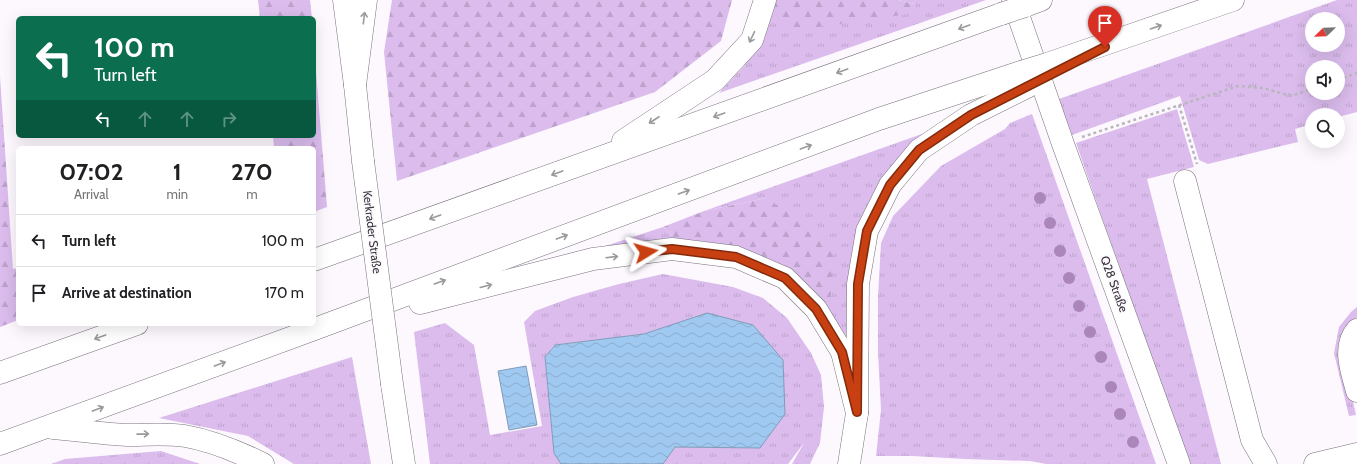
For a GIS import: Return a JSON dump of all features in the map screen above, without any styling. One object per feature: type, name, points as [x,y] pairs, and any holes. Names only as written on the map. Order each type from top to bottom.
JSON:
[{"type":"main road","name":"Kerkrader Straße","points":[[344,0],[363,161],[404,464]]},
{"type":"main road","points":[[355,85],[366,0]]},
{"type":"main road","points":[[594,160],[715,80],[752,40],[765,0]]},
{"type":"main road","points":[[6,442],[48,428],[872,122],[1024,79],[1119,40],[1233,0]]},
{"type":"main road","points":[[316,259],[1020,5]]},
{"type":"main road","name":"Q28 Straße","points":[[1020,5],[1048,103],[1179,464]]},
{"type":"main road","points":[[849,464],[857,412],[858,284],[867,231],[890,185],[919,150],[1024,79]]},
{"type":"main road","points":[[1185,181],[1252,440],[1266,464]]},
{"type":"main road","points":[[312,330],[593,259],[672,249],[736,257],[785,278],[816,309],[842,352],[857,412]]},
{"type":"main road","points":[[3,372],[131,326]]},
{"type":"main road","points":[[1357,330],[1349,346],[1349,361],[1357,391]]},
{"type":"main road","points":[[48,428],[126,435],[155,434],[185,436],[228,448],[263,464]]},
{"type":"main road","points":[[1315,464],[1357,454]]},
{"type":"path","points":[[1345,77],[1357,73]]},
{"type":"path","points":[[1081,137],[1238,86],[1263,88],[1291,96],[1305,91]]},
{"type":"path","points":[[1179,105],[1198,166],[1185,181]]},
{"type":"green space","points":[[258,0],[310,0],[312,16],[260,16]]},
{"type":"green space","points":[[392,0],[732,0],[721,41],[655,92],[397,181],[384,52]]},
{"type":"green space","points":[[771,0],[898,0],[915,4],[915,13],[797,30],[771,12]]},
{"type":"green space","points":[[898,0],[986,0],[719,93],[745,65],[771,12],[915,4]]},
{"type":"green space","points":[[1337,0],[1357,0],[1357,112],[1345,115],[1345,108],[1305,108],[1305,126],[1295,129],[1298,142],[1208,164],[1199,160],[1180,96],[1072,135],[1059,99]]},
{"type":"green space","points":[[316,72],[327,207],[316,211],[316,146],[274,146],[273,138],[316,138]]},
{"type":"green space","points":[[0,76],[13,269],[16,268],[16,321],[0,327]]},
{"type":"green space","points":[[1177,109],[1194,167],[1147,179],[1221,464],[1188,464],[1076,143]]},
{"type":"green space","points":[[1032,114],[1156,464],[1046,464],[1030,461],[876,456],[881,410],[878,352],[878,297],[881,243],[893,216],[941,166],[1005,129],[1010,123]]},
{"type":"green space","points":[[936,129],[883,183],[851,344],[830,312],[766,198],[704,211]]},
{"type":"green space","points":[[766,198],[834,241],[830,312],[814,294],[680,243],[663,227],[704,211]]},
{"type":"green space","points":[[663,227],[680,243],[581,254]]},
{"type":"green space","points":[[663,274],[733,287],[763,298],[787,318],[811,353],[821,375],[824,407],[820,443],[810,464],[792,464],[804,443],[788,464],[663,464],[675,447],[760,448],[707,313],[644,334],[554,345],[545,357],[554,453],[561,464],[430,464],[414,332],[445,323],[474,345],[490,435],[542,426],[524,322],[535,311],[573,297],[619,284]]},
{"type":"green space","points":[[1357,307],[1357,317],[1348,331],[1342,354],[1356,415],[1349,416],[1334,353],[1339,327]]},
{"type":"green space","points":[[352,357],[371,464],[294,464],[248,436],[159,418]]},
{"type":"green space","points":[[161,451],[200,464],[51,464],[65,459]]},
{"type":"water","points":[[707,313],[753,325],[783,360],[785,414],[760,448],[675,447],[663,464],[561,464],[554,453],[545,357],[555,345],[644,334]]},
{"type":"water","points":[[526,366],[537,425],[509,430],[498,371]]},
{"type":"route","points":[[646,252],[672,249],[736,257],[785,278],[816,309],[842,352],[857,412],[858,284],[867,231],[890,185],[919,150],[971,115],[1105,47]]}]
